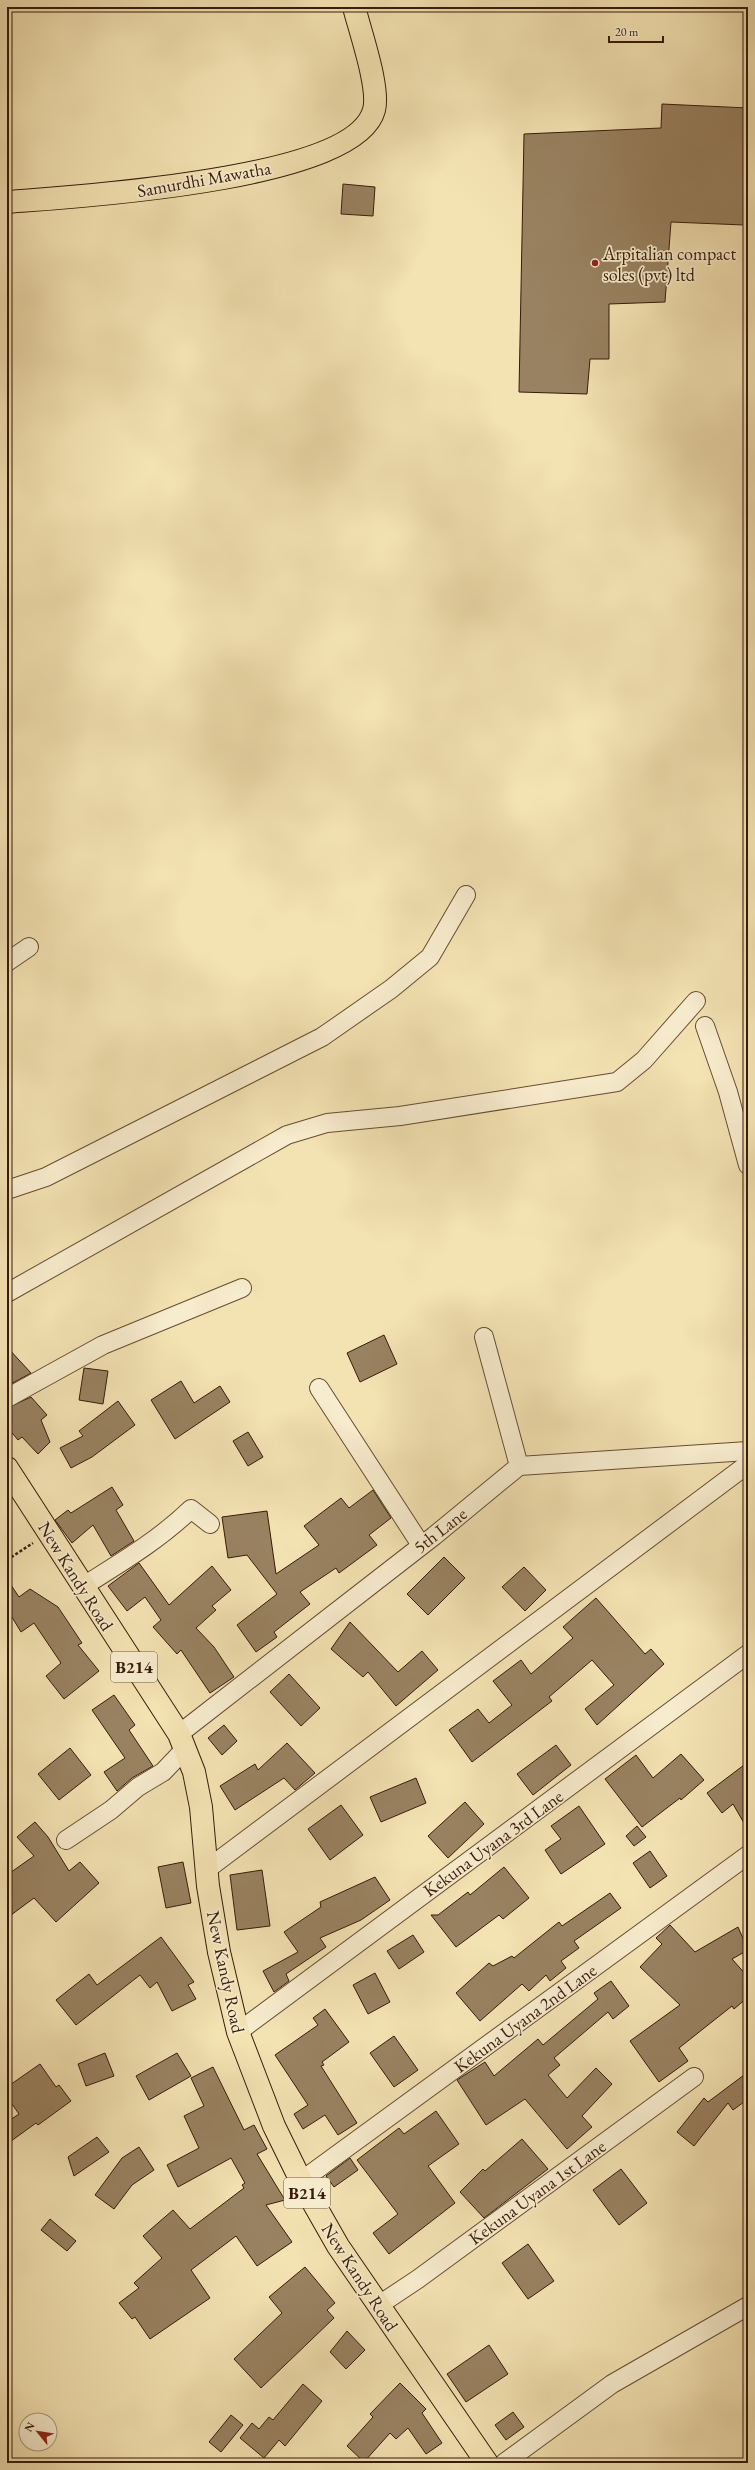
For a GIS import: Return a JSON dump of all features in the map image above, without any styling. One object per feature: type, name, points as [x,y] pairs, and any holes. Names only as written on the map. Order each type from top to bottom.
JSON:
[{"type":"main road","name":"Samurdhi Mawatha","points":[[7,202],[128,192],[254,174],[319,152],[346,140],[364,126],[374,111],[375,94],[354,7]]},
{"type":"main road","name":"New Kandy Road","points":[[7,1468],[182,1742],[194,1772],[201,1807],[206,1870],[219,1952],[238,2032],[274,2126],[301,2182],[338,2246],[453,2417],[487,2463]]},
{"type":"street","points":[[7,1190],[46,1177],[82,1160],[322,1037],[391,990],[430,957],[466,895]]},
{"type":"street","points":[[7,962],[28,947]]},
{"type":"street","points":[[7,1293],[288,1135],[327,1123],[400,1116],[617,1082],[644,1060],[696,1002]]},
{"type":"street","points":[[705,1026],[728,1092],[748,1165]]},
{"type":"street","points":[[7,1398],[103,1345],[242,1288]]},
{"type":"street","points":[[484,1337],[519,1466],[748,1451]]},
{"type":"street","points":[[319,1388],[421,1545]]},
{"type":"street","points":[[206,1870],[748,1464]]},
{"type":"street","name":"5th Lane","points":[[66,1840],[111,1810],[138,1787],[163,1772],[182,1742],[519,1466]]},
{"type":"street","points":[[82,1587],[117,1566],[175,1525],[191,1509],[210,1524]]},
{"type":"street","name":"Kekuna Uyana 3rd Lane","points":[[238,2032],[748,1654]]},
{"type":"street","name":"Kekuna Uyana 2nd Lane","points":[[301,2182],[748,1856]]},
{"type":"street","name":"Kekuna Uyana 1st Lane","points":[[379,2305],[418,2279],[694,2077]]},
{"type":"street","points":[[504,2463],[612,2384],[748,2306]]},
{"type":"path","points":[[7,1560],[48,1533]]},
{"type":"building","name":"Arpitalian compact soles (pvt) ltd","points":[[662,104],[748,108],[748,203],[744,203],[744,225],[671,222],[665,302],[609,304],[609,359],[590,359],[587,394],[519,392],[524,134],[661,128]]},
{"type":"building","points":[[343,184],[375,187],[373,216],[341,214]]},
{"type":"building","points":[[384,1335],[397,1364],[360,1382],[347,1353]]},
{"type":"building","points":[[7,1347],[31,1373],[7,1386]]},
{"type":"building","points":[[84,1368],[108,1371],[103,1404],[79,1400]]},
{"type":"building","points":[[181,1381],[194,1403],[220,1386],[230,1402],[175,1439],[151,1400]]},
{"type":"building","points":[[31,1397],[47,1415],[41,1420],[50,1442],[38,1454],[22,1437],[18,1440],[7,1427],[7,1408]]},
{"type":"building","points":[[118,1401],[135,1425],[92,1457],[71,1468],[60,1448],[83,1436],[79,1431]]},
{"type":"building","points":[[248,1432],[263,1457],[248,1466],[233,1441]]},
{"type":"building","points":[[112,1487],[123,1505],[116,1510],[134,1541],[111,1556],[93,1525],[72,1543],[55,1520],[68,1510],[71,1513]]},
{"type":"building","points":[[373,1490],[391,1518],[369,1535],[377,1545],[339,1573],[336,1568],[300,1592],[310,1604],[274,1632],[277,1637],[256,1652],[237,1625],[277,1594],[247,1555],[228,1558],[222,1517],[267,1511],[276,1574],[319,1545],[304,1526],[341,1498],[349,1508]]},
{"type":"building","points":[[444,1557],[465,1578],[428,1615],[407,1594]]},
{"type":"building","points":[[139,1563],[169,1605],[212,1566],[231,1590],[212,1606],[216,1610],[196,1628],[214,1647],[234,1677],[210,1693],[181,1650],[177,1654],[153,1627],[161,1620],[145,1597],[127,1611],[108,1586]]},
{"type":"building","points":[[524,1567],[546,1590],[525,1611],[502,1587]]},
{"type":"building","points":[[7,1579],[19,1597],[30,1589],[58,1607],[82,1643],[78,1645],[99,1671],[64,1699],[46,1676],[61,1663],[34,1623],[21,1632],[7,1609]]},
{"type":"building","points":[[596,1598],[645,1654],[651,1649],[664,1664],[597,1725],[585,1709],[614,1685],[592,1660],[549,1697],[552,1701],[472,1762],[449,1730],[478,1709],[489,1723],[512,1705],[493,1681],[521,1660],[531,1674],[573,1638],[563,1627]]},
{"type":"building","points":[[350,1622],[398,1672],[422,1651],[438,1670],[396,1706],[368,1672],[363,1677],[331,1649]]},
{"type":"building","points":[[289,1674],[320,1708],[301,1726],[270,1692]]},
{"type":"building","points":[[114,1695],[135,1725],[129,1730],[153,1766],[132,1778],[117,1791],[104,1772],[125,1758],[92,1710]]},
{"type":"building","points":[[224,1725],[237,1741],[222,1755],[208,1738]]},
{"type":"building","points":[[287,1743],[315,1773],[295,1790],[284,1778],[235,1810],[220,1786],[255,1764],[258,1770]]},
{"type":"building","points":[[556,1745],[571,1765],[533,1795],[517,1774]]},
{"type":"building","points":[[70,1748],[91,1775],[59,1800],[38,1774]]},
{"type":"building","points":[[681,1754],[704,1780],[681,1800],[680,1798],[642,1827],[605,1779],[636,1755],[653,1778]]},
{"type":"building","points":[[748,1762],[748,1830],[733,1804],[722,1813],[707,1793]]},
{"type":"building","points":[[416,1778],[426,1803],[381,1822],[370,1797]]},
{"type":"building","points":[[465,1802],[484,1824],[448,1858],[428,1836]]},
{"type":"building","points":[[341,1805],[363,1835],[330,1860],[308,1829]]},
{"type":"building","points":[[579,1806],[605,1844],[561,1874],[545,1850],[561,1839],[551,1826]]},
{"type":"building","points":[[35,1822],[48,1837],[69,1871],[80,1862],[99,1883],[56,1922],[34,1898],[7,1918],[7,1875],[34,1856],[17,1837]]},
{"type":"building","points":[[637,1826],[646,1837],[634,1846],[626,1836]]},
{"type":"building","points":[[650,1851],[667,1876],[650,1888],[633,1863]]},
{"type":"building","points":[[183,1862],[191,1903],[166,1908],[158,1867]]},
{"type":"building","points":[[504,1867],[529,1898],[503,1919],[499,1915],[456,1947],[431,1915],[438,1915],[468,1892],[470,1895]]},
{"type":"building","points":[[262,1870],[270,1926],[237,1930],[230,1875]]},
{"type":"building","points":[[375,1877],[390,1900],[361,1920],[320,1938],[326,1947],[286,1974],[289,1981],[274,1992],[263,1971],[298,1952],[284,1932],[321,1907],[320,1902]]},
{"type":"building","points":[[610,1893],[621,1908],[574,1941],[579,1948],[561,1961],[566,1968],[550,1981],[546,1975],[529,1991],[522,1984],[480,2021],[456,1993],[489,1963],[493,1966],[512,1956],[514,1958],[559,1922],[562,1926]]},
{"type":"building","points":[[670,1925],[695,1952],[738,1927],[748,1950],[732,1959],[748,1977],[748,1997],[734,2009],[732,2006],[679,2048],[688,2061],[659,2082],[630,2041],[680,2005],[640,1967],[662,1944],[656,1938]]},
{"type":"building","points":[[413,1935],[424,1952],[399,1969],[387,1951]]},
{"type":"building","points":[[161,1937],[194,1982],[188,1985],[196,1999],[172,2011],[157,1982],[150,1988],[140,1975],[76,2025],[56,2000],[89,1974],[97,1985]]},
{"type":"building","points":[[375,1973],[390,2002],[368,2014],[353,1985]]},
{"type":"building","points":[[611,1981],[629,2006],[613,2019],[608,2012],[554,2058],[560,2065],[548,2075],[567,2098],[596,2068],[612,2084],[582,2116],[592,2127],[567,2149],[525,2099],[486,2125],[457,2080],[485,2062],[494,2076],[538,2039],[543,2045],[598,1999],[594,1993]]},
{"type":"building","points":[[325,2009],[349,2042],[322,2062],[324,2065],[321,2066],[357,2123],[338,2135],[325,2115],[303,2129],[294,2114],[308,2105],[275,2055],[318,2025],[313,2018]]},
{"type":"building","points":[[394,2036],[418,2070],[394,2087],[370,2053]]},
{"type":"building","points":[[105,2053],[114,2076],[86,2086],[78,2064]]},
{"type":"building","points":[[177,2053],[191,2076],[149,2100],[136,2076]]},
{"type":"building","points":[[40,2064],[56,2087],[59,2085],[71,2101],[38,2125],[36,2123],[7,2144],[7,2122],[19,2114],[7,2097],[7,2087]]},
{"type":"building","points":[[213,2067],[244,2130],[254,2125],[267,2149],[257,2154],[285,2200],[266,2205],[292,2242],[257,2266],[236,2236],[191,2270],[210,2298],[150,2339],[135,2317],[132,2319],[119,2303],[139,2288],[134,2283],[162,2258],[143,2236],[173,2210],[190,2229],[244,2188],[242,2185],[245,2183],[231,2158],[178,2187],[167,2165],[199,2148],[184,2116],[204,2106],[191,2078]]},
{"type":"building","points":[[748,2072],[748,2099],[733,2110],[728,2103],[694,2146],[677,2132],[704,2098],[708,2102]]},
{"type":"building","points":[[436,2111],[459,2144],[428,2166],[455,2203],[389,2254],[373,2233],[398,2214],[357,2160],[399,2128],[404,2134]]},
{"type":"building","points":[[97,2137],[109,2152],[74,2176],[68,2157]]},
{"type":"building","points":[[522,2139],[548,2169],[484,2218],[460,2192],[483,2169],[485,2171]]},
{"type":"building","points":[[139,2147],[154,2170],[132,2185],[114,2209],[95,2195],[122,2158]]},
{"type":"building","points":[[350,2158],[358,2170],[334,2187],[326,2176]]},
{"type":"building","points":[[621,2169],[647,2203],[619,2225],[593,2190]]},
{"type":"building","points":[[50,2219],[76,2241],[67,2251],[41,2230]]},
{"type":"building","points":[[528,2244],[554,2281],[528,2299],[502,2263]]},
{"type":"building","points":[[305,2267],[335,2303],[327,2310],[334,2318],[261,2388],[234,2359],[282,2313],[269,2297]]},
{"type":"building","points":[[347,2331],[365,2350],[346,2369],[330,2352]]},
{"type":"building","points":[[489,2345],[508,2374],[466,2402],[447,2374]]},
{"type":"building","points":[[400,2383],[426,2409],[422,2413],[442,2443],[426,2454],[408,2428],[396,2439],[390,2433],[364,2462],[347,2446],[373,2417],[370,2414]]},
{"type":"building","points":[[303,2384],[322,2401],[285,2446],[279,2440],[264,2458],[240,2438],[252,2423],[259,2429],[269,2417],[273,2420]]},
{"type":"building","points":[[513,2412],[524,2427],[506,2440],[495,2425]]},
{"type":"building","points":[[231,2415],[243,2425],[221,2452],[209,2442]]},
{"type":"place","name":"Arpitalian compact soles (pvt) ltd","points":[[595,263]]}]
